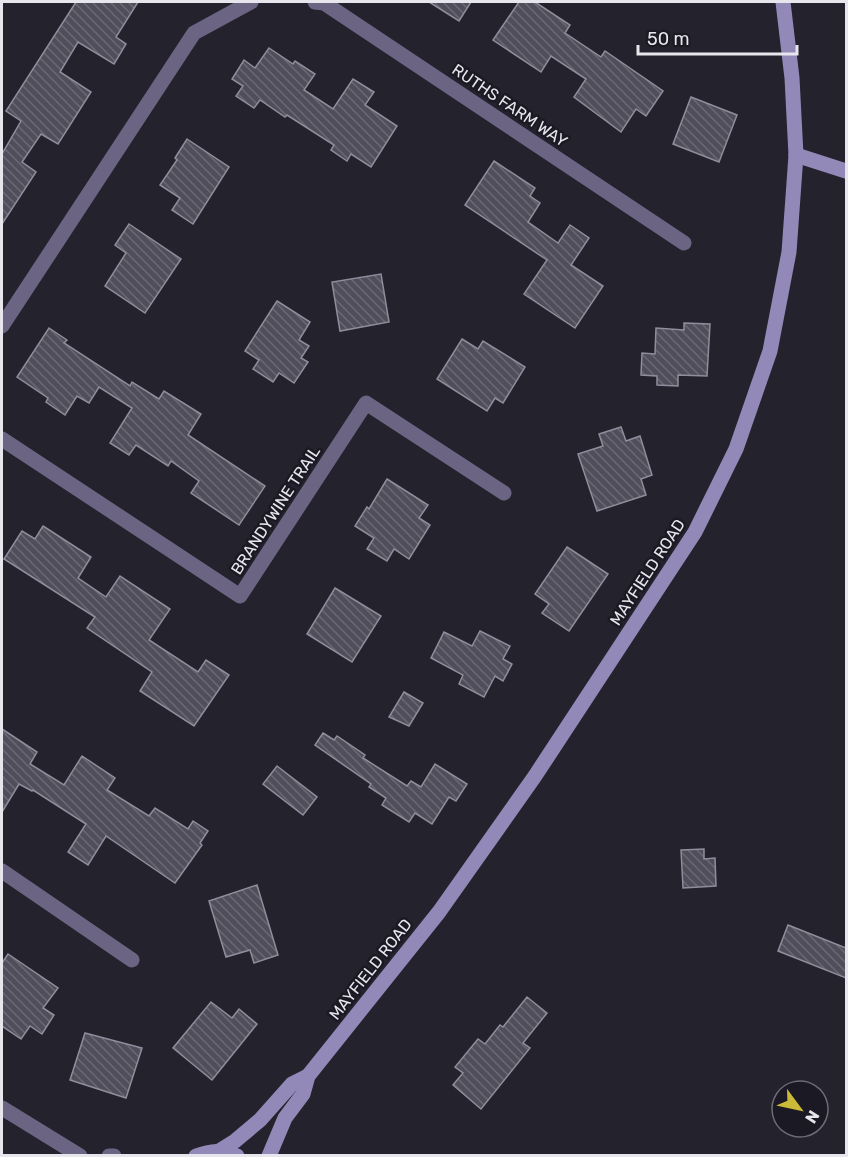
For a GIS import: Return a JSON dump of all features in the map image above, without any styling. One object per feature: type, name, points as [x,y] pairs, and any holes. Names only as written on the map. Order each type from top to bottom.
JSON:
[{"type":"street","points":[[2,326],[194,33],[250,2]]},
{"type":"street","name":"RUTHS FARM WAY","points":[[315,2],[324,3],[684,243]]},
{"type":"street","name":"MAYFIELD ROAD","points":[[269,1155],[285,1118],[303,1094],[308,1076],[439,912],[535,776],[695,532],[736,449],[770,351],[789,252],[796,155],[792,78],[783,2]]},
{"type":"street","points":[[796,155],[846,171]]},
{"type":"street","name":"BRANDYWINE TRAIL","points":[[2,439],[240,597],[366,403],[504,493]]},
{"type":"street","points":[[2,871],[132,960]]},
{"type":"street","name":"MAYFIELD ROAD","points":[[219,1151],[260,1120],[292,1084],[308,1076]]},
{"type":"street","points":[[2,1108],[80,1155]]},
{"type":"street","points":[[196,1155],[213,1151],[230,1152],[237,1155]]},
{"type":"building","points":[[76,2],[138,2],[116,37],[126,44],[114,64],[78,42],[60,72],[91,92],[58,144],[41,134],[22,162],[36,172],[2,224],[2,154],[21,121],[6,111]]},
{"type":"building","points":[[429,2],[471,2],[459,21]]},
{"type":"building","points":[[519,2],[535,2],[570,25],[565,33],[601,57],[605,51],[663,91],[646,116],[636,109],[621,132],[574,97],[586,79],[551,56],[541,72],[493,40]]},
{"type":"building","points":[[269,48],[293,64],[295,61],[315,74],[304,90],[333,109],[353,79],[374,92],[365,105],[397,126],[371,167],[351,154],[347,161],[331,150],[334,145],[260,100],[254,108],[236,96],[243,86],[232,79],[244,60],[255,68]]},
{"type":"building","points":[[691,97],[737,115],[719,162],[673,144]]},
{"type":"building","points":[[187,139],[229,167],[193,224],[172,210],[180,198],[160,185],[177,160],[175,158]]},
{"type":"building","points":[[494,161],[535,188],[530,196],[540,203],[528,222],[558,243],[570,225],[589,238],[571,265],[603,286],[575,328],[524,294],[547,260],[465,205]]},
{"type":"building","points":[[129,224],[181,259],[145,313],[105,286],[126,253],[115,245]]},
{"type":"building","points":[[381,274],[389,322],[340,331],[332,282]]},
{"type":"building","points":[[277,301],[310,322],[299,340],[309,346],[301,358],[308,362],[294,383],[279,373],[273,382],[253,369],[259,360],[245,351]]},
{"type":"building","points":[[684,323],[710,324],[707,376],[678,375],[678,386],[657,385],[657,376],[641,375],[642,353],[655,354],[656,328],[684,330]]},
{"type":"building","points":[[49,328],[67,340],[64,343],[130,386],[132,382],[159,399],[164,391],[201,414],[188,435],[265,486],[239,525],[191,493],[199,481],[171,461],[168,466],[136,445],[129,455],[110,443],[132,408],[99,387],[89,403],[77,396],[65,415],[46,402],[48,398],[17,377]]},
{"type":"building","points":[[462,339],[478,349],[483,341],[525,367],[503,403],[495,398],[487,411],[437,379]]},
{"type":"building","points":[[621,427],[626,441],[640,436],[652,475],[641,479],[646,495],[597,511],[578,454],[603,446],[599,434]]},
{"type":"building","points":[[387,479],[428,505],[419,518],[430,525],[409,559],[394,549],[387,561],[367,549],[374,538],[355,526],[367,507],[369,509]]},
{"type":"building","points":[[43,526],[91,557],[78,578],[106,597],[120,576],[170,609],[149,640],[198,672],[206,660],[229,675],[194,726],[140,691],[152,672],[87,628],[95,617],[4,559],[22,531],[35,539]]},
{"type":"building","points":[[567,547],[608,574],[569,631],[542,613],[549,604],[535,594]]},
{"type":"building","points":[[335,588],[381,616],[352,662],[307,634]]},
{"type":"building","points":[[480,631],[510,646],[503,659],[512,664],[503,681],[495,676],[484,697],[459,684],[463,675],[431,658],[444,632],[472,646]]},
{"type":"building","points":[[404,692],[423,703],[409,726],[389,717]]},
{"type":"building","points":[[2,729],[37,752],[30,764],[64,785],[82,756],[115,778],[107,790],[149,816],[155,808],[188,829],[193,821],[208,831],[200,843],[202,845],[175,883],[106,836],[88,865],[68,852],[86,824],[33,790],[19,784],[2,812]]},
{"type":"building","points":[[323,733],[334,740],[337,736],[365,755],[363,758],[407,786],[411,781],[421,787],[435,764],[467,784],[456,801],[449,797],[432,824],[415,813],[409,822],[382,805],[386,798],[369,787],[371,784],[315,745]]},
{"type":"building","points":[[277,766],[317,797],[303,815],[263,784]]},
{"type":"building","points":[[704,849],[704,859],[715,858],[716,886],[683,888],[681,850]]},
{"type":"building","points":[[257,885],[278,955],[254,963],[250,950],[226,957],[209,901]]},
{"type":"building","points":[[788,925],[846,948],[846,978],[778,951]]},
{"type":"building","points":[[8,954],[58,988],[43,1008],[54,1015],[42,1034],[30,1026],[21,1039],[2,1026],[2,963]]},
{"type":"building","points":[[527,997],[547,1013],[523,1043],[530,1048],[481,1109],[453,1085],[463,1073],[455,1067],[478,1039],[485,1044],[500,1025],[503,1027]]},
{"type":"building","points":[[211,1002],[232,1018],[239,1009],[257,1024],[212,1080],[173,1048]]},
{"type":"building","points":[[85,1033],[142,1048],[126,1098],[70,1080]]}]
